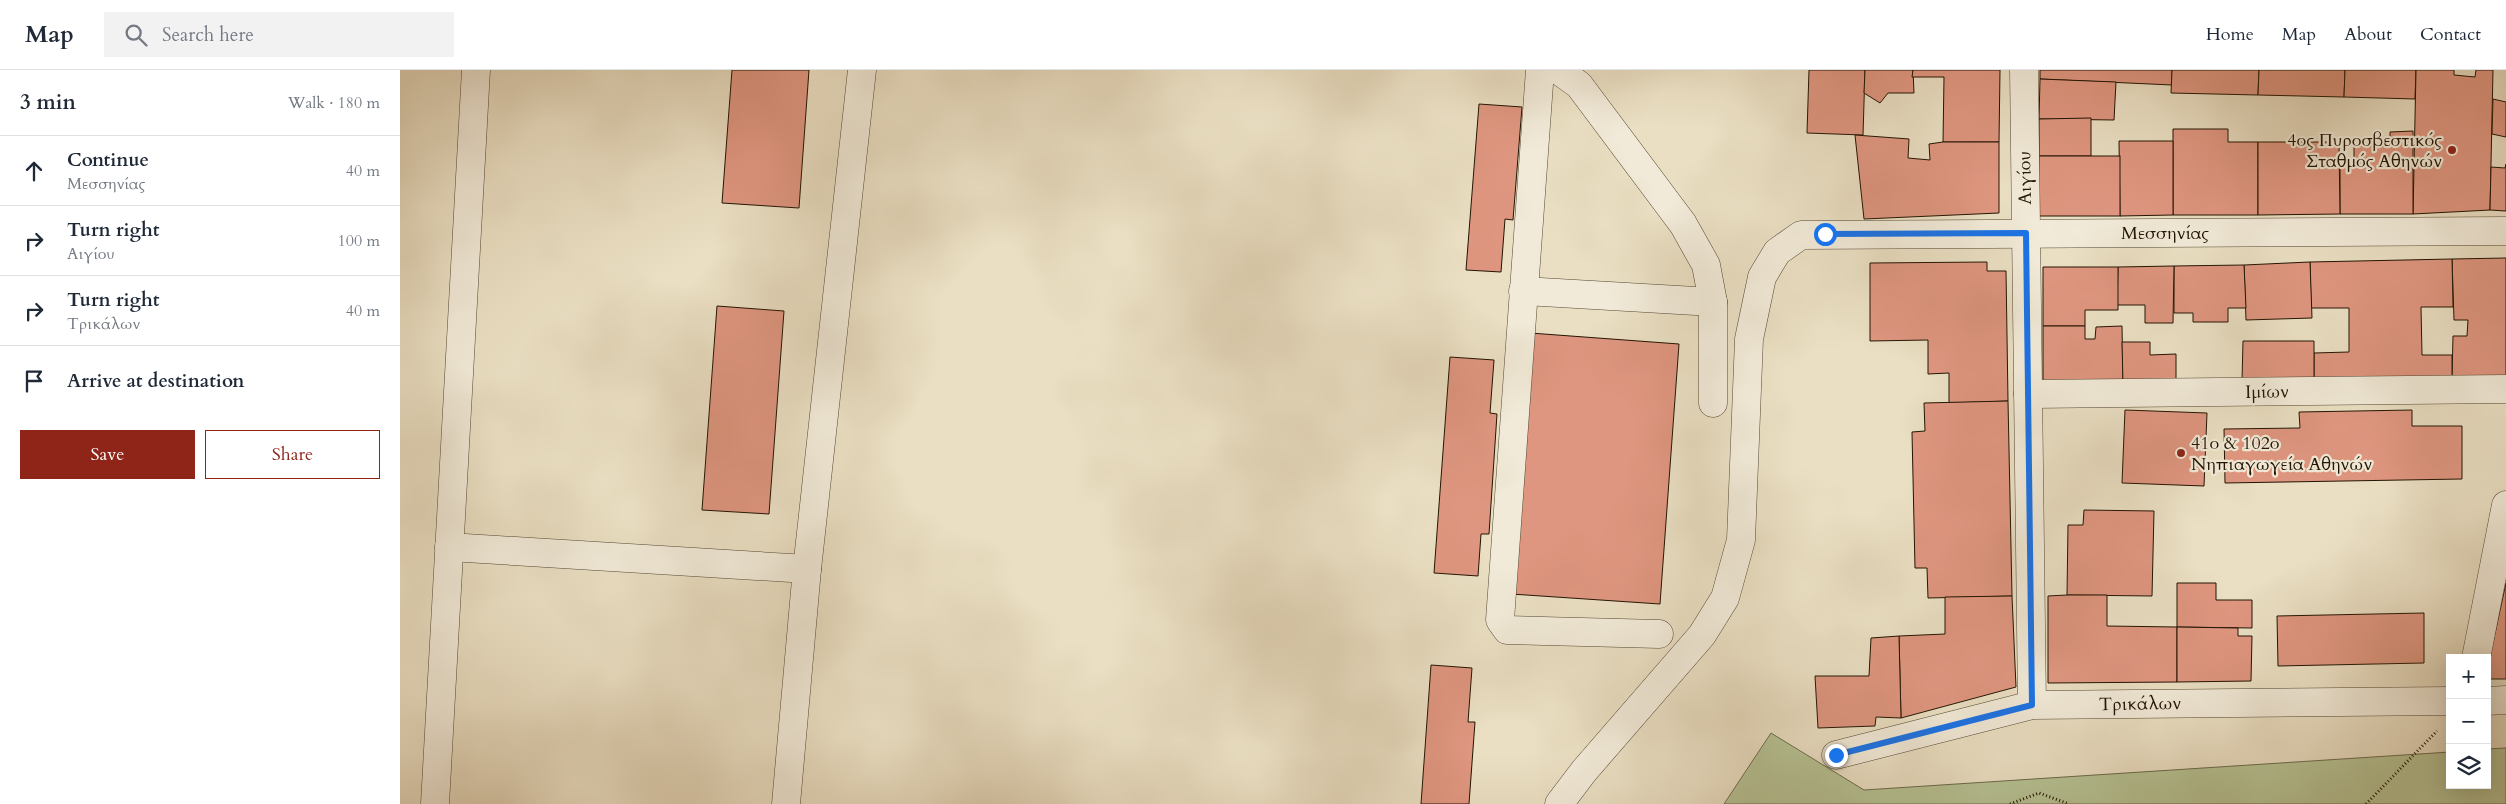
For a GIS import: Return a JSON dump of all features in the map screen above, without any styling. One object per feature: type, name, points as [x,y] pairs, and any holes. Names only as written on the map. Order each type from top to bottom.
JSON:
[{"type":"street","points":[[435,804],[476,70]]},
{"type":"street","points":[[786,804],[808,569],[862,70]]},
{"type":"street","points":[[1540,70],[1500,620],[1507,630],[1659,634]]},
{"type":"street","points":[[1558,70],[1579,85],[1683,224],[1706,265],[1713,302],[1713,403]]},
{"type":"street","name":"Αιγίου","points":[[2024,70],[2032,705]]},
{"type":"street","name":"Μεσσηνίας","points":[[1559,804],[1584,771],[1702,635],[1725,598],[1741,540],[1749,339],[1762,277],[1777,252],[1801,235],[2506,231]]},
{"type":"street","points":[[1523,291],[1713,302]]},
{"type":"street","name":"Ιμίων","points":[[2028,394],[2506,389]]},
{"type":"street","points":[[2477,654],[2506,505]]},
{"type":"street","points":[[449,547],[808,569]]},
{"type":"street","points":[[2491,700],[2506,700]]},
{"type":"street","name":"Τρικάλων","points":[[1836,755],[2032,705],[2446,701]]},
{"type":"path","points":[[2366,804],[2436,734],[2446,704]]},
{"type":"path","points":[[2010,804],[2039,793],[2069,804]]},
{"type":"green space","points":[[1771,733],[1864,790],[2446,752],[2446,789],[2491,789],[2491,749],[2506,748],[2506,804],[1724,804]]},
{"type":"building","points":[[732,70],[809,70],[799,208],[722,203]]},
{"type":"building","points":[[1809,70],[1865,70],[1863,135],[1807,133]]},
{"type":"building","points":[[1865,70],[1913,70],[1914,93],[1888,93],[1880,103],[1864,93]]},
{"type":"building","points":[[1913,70],[2000,70],[1999,142],[1943,142],[1944,77],[1912,77]]},
{"type":"building","points":[[2040,70],[2172,70],[2172,85],[2040,79]]},
{"type":"building","points":[[2172,70],[2259,70],[2258,95],[2171,93]]},
{"type":"building","points":[[2259,70],[2345,70],[2344,97],[2258,95]]},
{"type":"building","points":[[2345,70],[2416,70],[2415,99],[2344,97]]},
{"type":"building","name":"4ος Πυροσβεστικός Σταθμός Αθηνών","points":[[2416,70],[2454,70],[2454,75],[2475,77],[2476,70],[2493,70],[2490,210],[2413,214]]},
{"type":"building","points":[[2040,79],[2116,82],[2114,120],[2039,119]]},
{"type":"building","points":[[2493,99],[2506,102],[2506,137],[2492,134]]},
{"type":"building","points":[[1479,104],[1522,107],[1513,220],[1505,219],[1501,272],[1466,270]]},
{"type":"building","points":[[2091,118],[2091,156],[2039,156],[2039,119]]},
{"type":"building","points":[[2173,129],[2228,129],[2228,142],[2258,142],[2258,215],[2173,215]]},
{"type":"building","points":[[2413,131],[2413,214],[2340,214],[2340,164],[2354,164],[2354,146],[2390,146],[2390,132]]},
{"type":"building","points":[[1855,135],[1909,139],[1908,158],[1930,160],[1929,144],[1943,142],[1999,142],[1999,213],[1864,219]]},
{"type":"building","points":[[2119,141],[2173,141],[2173,215],[2120,216]]},
{"type":"building","points":[[2258,142],[2339,142],[2340,214],[2258,215]]},
{"type":"building","points":[[2039,156],[2120,156],[2120,216],[2039,216]]},
{"type":"building","points":[[2506,164],[2506,211],[2490,210],[2491,167],[2505,168]]},
{"type":"building","points":[[2506,258],[2506,381],[2452,378],[2453,336],[2467,336],[2468,320],[2454,320],[2452,259]]},
{"type":"building","points":[[2452,259],[2453,307],[2421,307],[2422,355],[2452,355],[2452,378],[2314,381],[2314,353],[2349,352],[2349,308],[2311,308],[2310,262]]},
{"type":"building","points":[[1987,262],[1987,271],[2006,271],[2008,401],[1949,403],[1949,373],[1928,374],[1928,340],[1870,341],[1870,263]]},
{"type":"building","points":[[2310,262],[2312,318],[2246,320],[2244,265]]},
{"type":"building","points":[[2244,265],[2246,308],[2228,308],[2228,322],[2193,322],[2193,313],[2174,313],[2174,266]]},
{"type":"building","points":[[2174,266],[2173,323],[2145,323],[2145,305],[2117,305],[2118,267]]},
{"type":"building","points":[[2043,267],[2118,267],[2118,310],[2085,310],[2085,326],[2043,326]]},
{"type":"building","points":[[717,306],[784,311],[769,514],[702,510]]},
{"type":"building","points":[[2043,326],[2085,326],[2085,339],[2095,339],[2096,327],[2122,326],[2123,384],[2043,385]]},
{"type":"building","points":[[1530,333],[1679,344],[1660,604],[1511,594]]},
{"type":"building","points":[[2243,341],[2314,341],[2314,381],[2242,381]]},
{"type":"building","points":[[2122,342],[2150,342],[2150,355],[2176,354],[2176,383],[2123,384]]},
{"type":"building","points":[[1450,357],[1494,360],[1490,413],[1497,414],[1489,534],[1481,534],[1478,576],[1434,573]]},
{"type":"building","points":[[2008,401],[2012,596],[1928,598],[1927,568],[1915,568],[1912,432],[1925,431],[1924,403]]},
{"type":"building","points":[[2125,410],[2207,413],[2204,486],[2122,483]]},
{"type":"building","points":[[2412,410],[2412,426],[2462,426],[2462,479],[2225,483],[2224,429],[2300,428],[2299,412]]},
{"type":"building","points":[[2084,510],[2154,511],[2152,596],[2067,595],[2068,525],[2083,525]]},
{"type":"building","points":[[2177,583],[2216,583],[2216,600],[2252,600],[2252,628],[2177,627]]},
{"type":"building","points":[[2506,583],[2506,679],[2491,679],[2490,654]]},
{"type":"building","points":[[2107,595],[2107,626],[2177,627],[2177,682],[2048,683],[2048,596]]},
{"type":"building","points":[[2012,596],[2016,687],[1901,718],[1899,636],[1945,634],[1945,597]]},
{"type":"building","points":[[2424,613],[2424,663],[2278,666],[2277,616]]},
{"type":"building","points":[[2177,627],[2238,628],[2238,636],[2252,636],[2251,681],[2177,682]]},
{"type":"building","points":[[1899,636],[1901,718],[1876,717],[1875,726],[1818,728],[1815,676],[1869,676],[1871,638]]},
{"type":"building","points":[[1431,665],[1472,668],[1468,722],[1475,722],[1469,804],[1421,804]]},
{"type":"place","name":"4ος Πυροσβεστικός Σταθμός Αθηνών","points":[[2452,150]]},
{"type":"place","name":"41ο & 102ο Νηπιαγωγεία Αθηνών","points":[[2181,453]]},
{"type":"route","points":[[1825,234],[2026,233],[2032,705],[1836,755]]}]
